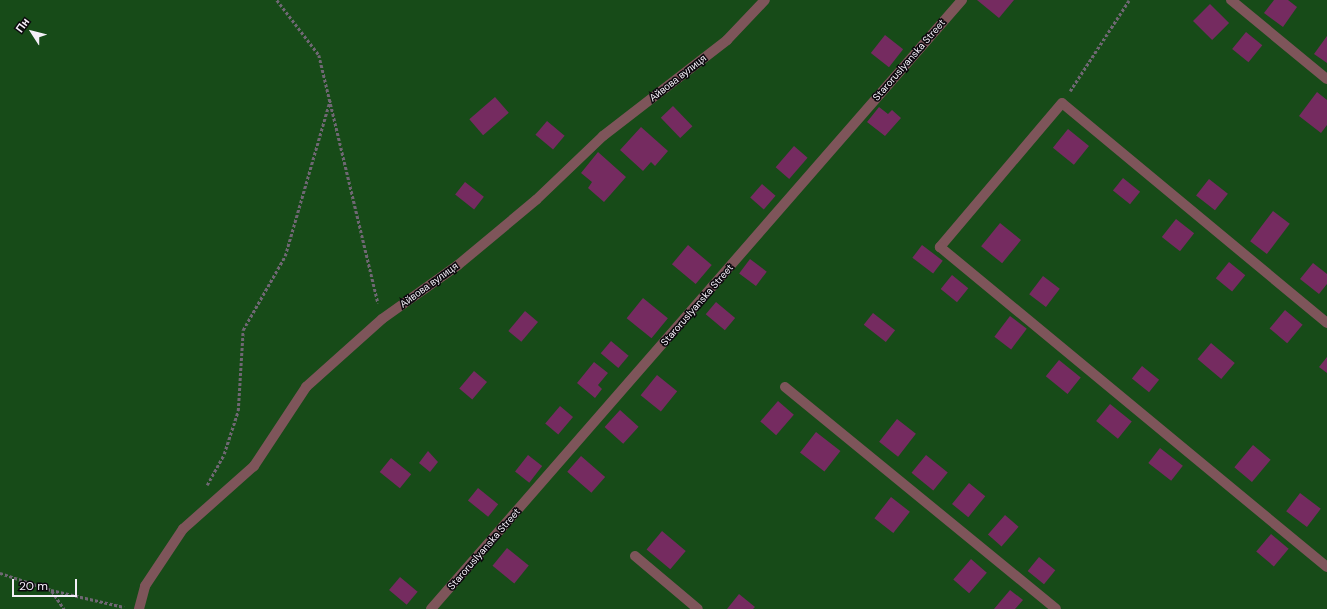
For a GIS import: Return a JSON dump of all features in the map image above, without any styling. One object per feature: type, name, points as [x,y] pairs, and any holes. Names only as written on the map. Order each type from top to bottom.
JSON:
[{"type":"street","name":"Айвова вулиця","points":[[139,609],[145,586],[183,530],[254,466],[306,387],[382,319],[464,260],[536,200],[603,136],[727,40],[765,0]]},
{"type":"street","name":"Staroruslyanska Street","points":[[431,609],[962,0]]},
{"type":"street","points":[[1230,0],[1327,79]]},
{"type":"street","points":[[1327,323],[1062,103],[940,247],[1327,567]]},
{"type":"street","points":[[785,387],[1056,609]]},
{"type":"street","points":[[635,556],[698,609]]},
{"type":"path","points":[[1062,103],[1129,0]]},
{"type":"path","points":[[278,1],[319,55],[382,319]]},
{"type":"path","points":[[203,492],[224,454],[238,411],[243,330],[285,256],[330,100]]},
{"type":"path","points":[[0,573],[52,590],[132,609]]},
{"type":"path","points":[[52,590],[64,609]]},
{"type":"green space","points":[[0,0],[1327,0],[1327,609],[0,609]]},
{"type":"building","points":[[977,0],[1014,0],[999,18]]},
{"type":"building","points":[[1274,0],[1288,0],[1297,7],[1283,27],[1264,13]]},
{"type":"building","points":[[1210,4],[1229,23],[1212,40],[1193,21]]},
{"type":"building","points":[[1246,32],[1262,45],[1248,62],[1232,49]]},
{"type":"building","points":[[885,35],[903,49],[889,67],[871,53]]},
{"type":"building","points":[[1327,36],[1327,63],[1314,54]]},
{"type":"building","points":[[1317,92],[1327,100],[1327,125],[1321,133],[1299,116]]},
{"type":"building","points":[[495,97],[509,113],[483,135],[469,119]]},
{"type":"building","points":[[673,106],[692,126],[680,138],[661,118]]},
{"type":"building","points":[[879,107],[888,114],[892,110],[901,118],[885,136],[867,122]]},
{"type":"building","points":[[547,121],[565,136],[553,150],[535,135]]},
{"type":"building","points":[[641,127],[668,151],[655,166],[651,162],[643,171],[620,150]]},
{"type":"building","points":[[1068,129],[1089,146],[1074,165],[1053,148]]},
{"type":"building","points":[[794,146],[808,158],[789,179],[776,167]]},
{"type":"building","points":[[598,152],[626,177],[604,202],[588,188],[592,182],[581,173]]},
{"type":"building","points":[[1123,178],[1140,192],[1130,204],[1113,190]]},
{"type":"building","points":[[1209,179],[1228,194],[1215,210],[1196,196]]},
{"type":"building","points":[[465,182],[484,197],[474,209],[455,195]]},
{"type":"building","points":[[762,184],[776,196],[764,209],[750,198]]},
{"type":"building","points":[[1273,211],[1290,224],[1267,254],[1250,241]]},
{"type":"building","points":[[1176,219],[1194,233],[1180,251],[1162,237]]},
{"type":"building","points":[[1000,223],[1021,240],[1002,263],[981,246]]},
{"type":"building","points":[[688,245],[712,265],[696,284],[672,264]]},
{"type":"building","points":[[922,245],[943,261],[933,273],[912,258]]},
{"type":"building","points":[[750,259],[767,272],[756,286],[739,273]]},
{"type":"building","points":[[1229,262],[1245,275],[1232,292],[1216,278]]},
{"type":"building","points":[[1313,263],[1327,274],[1327,284],[1319,294],[1300,279]]},
{"type":"building","points":[[952,275],[968,288],[957,302],[941,289]]},
{"type":"building","points":[[1043,276],[1060,289],[1046,307],[1029,294]]},
{"type":"building","points":[[643,298],[668,318],[652,338],[627,318]]},
{"type":"building","points":[[716,302],[735,318],[725,330],[706,314]]},
{"type":"building","points":[[1285,310],[1303,325],[1287,343],[1270,328]]},
{"type":"building","points":[[525,311],[538,322],[521,342],[508,331]]},
{"type":"building","points":[[873,313],[895,330],[886,342],[864,325]]},
{"type":"building","points":[[1010,316],[1027,329],[1011,349],[994,337]]},
{"type":"building","points":[[611,341],[629,356],[618,368],[601,353]]},
{"type":"building","points":[[1211,343],[1235,363],[1221,379],[1198,359]]},
{"type":"building","points":[[1327,357],[1327,373],[1319,367]]},
{"type":"building","points":[[1059,360],[1081,378],[1068,394],[1046,376]]},
{"type":"building","points":[[594,362],[608,373],[598,385],[602,389],[595,398],[577,383]]},
{"type":"building","points":[[1142,366],[1159,380],[1149,392],[1132,378]]},
{"type":"building","points":[[474,371],[487,382],[472,400],[459,389]]},
{"type":"building","points":[[657,375],[677,391],[661,412],[641,395]]},
{"type":"building","points":[[778,401],[794,415],[776,435],[760,421]]},
{"type":"building","points":[[1110,404],[1132,422],[1118,439],[1096,421]]},
{"type":"building","points":[[560,406],[573,417],[558,435],[545,424]]},
{"type":"building","points":[[620,410],[639,427],[623,444],[605,427]]},
{"type":"building","points":[[897,419],[916,434],[898,457],[879,442]]},
{"type":"building","points":[[816,432],[840,451],[824,472],[800,452]]},
{"type":"building","points":[[1253,445],[1271,460],[1252,482],[1234,467]]},
{"type":"building","points":[[1160,448],[1183,466],[1171,481],[1148,463]]},
{"type":"building","points":[[428,451],[438,462],[430,472],[419,463]]},
{"type":"building","points":[[528,455],[542,466],[529,483],[515,472]]},
{"type":"building","points":[[926,455],[948,473],[933,490],[912,473]]},
{"type":"building","points":[[581,456],[605,477],[591,493],[567,472]]},
{"type":"building","points":[[391,458],[411,474],[400,488],[380,472]]},
{"type":"building","points":[[969,483],[985,496],[968,517],[952,504]]},
{"type":"building","points":[[478,488],[498,504],[488,517],[468,500]]},
{"type":"building","points":[[1300,493],[1321,509],[1307,527],[1286,511]]},
{"type":"building","points":[[891,497],[910,512],[893,533],[874,518]]},
{"type":"building","points":[[1005,515],[1019,527],[1002,546],[988,535]]},
{"type":"building","points":[[662,531],[686,551],[670,569],[647,549]]},
{"type":"building","points":[[1271,534],[1289,549],[1274,566],[1256,552]]},
{"type":"building","points":[[507,548],[529,566],[514,583],[493,566]]},
{"type":"building","points":[[1039,557],[1055,570],[1044,584],[1028,571]]},
{"type":"building","points":[[971,559],[987,573],[969,593],[953,579]]},
{"type":"building","points":[[400,577],[418,592],[407,605],[389,590]]},
{"type":"building","points":[[1010,590],[1023,600],[1015,609],[994,609]]},
{"type":"building","points":[[739,594],[755,607],[753,609],[727,609]]}]
